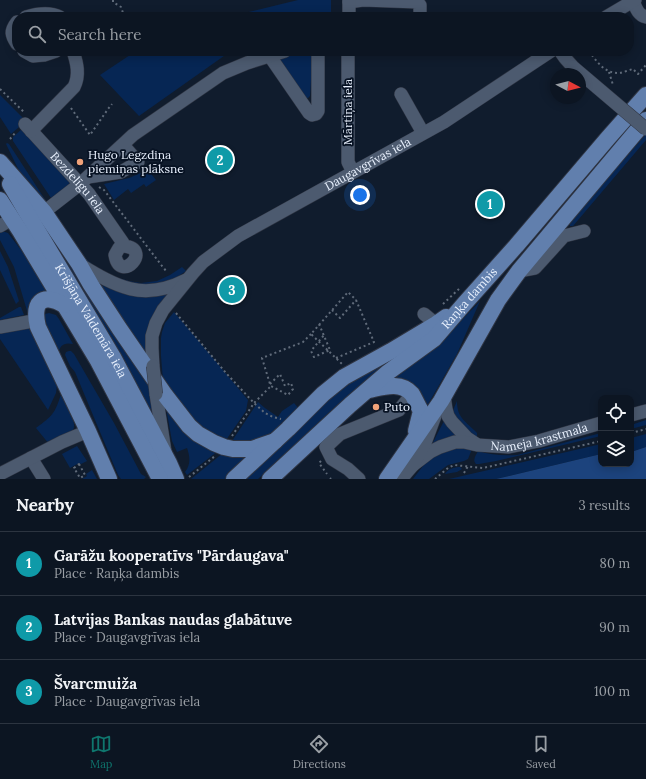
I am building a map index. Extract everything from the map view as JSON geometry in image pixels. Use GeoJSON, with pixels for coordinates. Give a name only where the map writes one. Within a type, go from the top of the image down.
{"type":"FeatureCollection","features":[{"type":"Feature","properties":{"kind":"main road","name":"Raņķa dambis"},"geometry":{"type":"LineString","coordinates":[[270,479],[350,405],[388,373],[434,339],[646,95]]}},
{"type":"Feature","properties":{"kind":"main road","name":"Raņķa dambis"},"geometry":{"type":"LineString","coordinates":[[387,479],[400,462],[442,398],[498,300],[519,271],[646,120]]}},
{"type":"Feature","properties":{"kind":"main road"},"geometry":{"type":"LineString","coordinates":[[0,163],[44,212],[165,395],[189,426],[198,434],[214,443],[233,449],[252,449],[275,441]]}},
{"type":"Feature","properties":{"kind":"main road","name":"Krišjāņa Valdemāra iela"},"geometry":{"type":"LineString","coordinates":[[0,163],[24,208],[113,357],[163,468]]}},
{"type":"Feature","properties":{"kind":"main road","name":"Krišjāņa Valdemāra iela"},"geometry":{"type":"LineString","coordinates":[[0,200],[6,223],[64,305],[163,468],[176,479]]}},
{"type":"Feature","properties":{"kind":"main road"},"geometry":{"type":"LineString","coordinates":[[64,305],[56,301],[45,299],[40,302],[36,310],[38,327],[88,431],[109,479]]}},
{"type":"Feature","properties":{"kind":"main road"},"geometry":{"type":"LineString","coordinates":[[234,479],[323,394],[344,377],[391,351],[430,319],[465,303]]}},
{"type":"Feature","properties":{"kind":"main road"},"geometry":{"type":"LineString","coordinates":[[368,390],[396,386],[406,389],[412,394],[421,412],[412,442]]}},
{"type":"Feature","properties":{"kind":"street"},"geometry":{"type":"LineString","coordinates":[[349,12],[349,1],[363,0],[417,2],[420,5],[420,12]]}},
{"type":"Feature","properties":{"kind":"street"},"geometry":{"type":"LineString","coordinates":[[615,12],[634,1],[638,13],[646,17]]}},
{"type":"Feature","properties":{"kind":"street"},"geometry":{"type":"LineString","coordinates":[[27,123],[74,87],[78,79],[74,56]]}},
{"type":"Feature","properties":{"kind":"street"},"geometry":{"type":"LineString","coordinates":[[44,212],[84,181],[133,135],[222,73],[267,56]]}},
{"type":"Feature","properties":{"kind":"street"},"geometry":{"type":"LineString","coordinates":[[271,56],[309,113],[312,115],[316,114],[318,111],[318,56]]}},
{"type":"Feature","properties":{"kind":"street","name":"Mārtiņa iela"},"geometry":{"type":"LineString","coordinates":[[348,56],[348,162],[353,172]]}},
{"type":"Feature","properties":{"kind":"street","name":"Daugavgrīvas iela"},"geometry":{"type":"LineString","coordinates":[[163,468],[153,366],[152,336],[156,322],[163,310],[203,262],[238,236],[444,122],[543,56]]}},
{"type":"Feature","properties":{"kind":"street"},"geometry":{"type":"LineString","coordinates":[[563,56],[573,67],[646,129]]}},
{"type":"Feature","properties":{"kind":"street"},"geometry":{"type":"LineString","coordinates":[[401,94],[423,133]]}},
{"type":"Feature","properties":{"kind":"street","name":"Bezdelīgu iela"},"geometry":{"type":"LineString","coordinates":[[27,123],[84,181],[89,194],[123,243],[123,246]]}},
{"type":"Feature","properties":{"kind":"street"},"geometry":{"type":"LineString","coordinates":[[84,181],[121,172],[138,162],[123,145]]}},
{"type":"Feature","properties":{"kind":"street"},"geometry":{"type":"LineString","coordinates":[[519,271],[535,268],[564,236],[584,231]]}},
{"type":"Feature","properties":{"kind":"street","name":"Daugavgrīvas iela"},"geometry":{"type":"LineString","coordinates":[[79,264],[118,286],[135,291],[148,292],[163,289],[188,279]]}},
{"type":"Feature","properties":{"kind":"street"},"geometry":{"type":"LineString","coordinates":[[0,327],[33,321],[37,322]]}},
{"type":"Feature","properties":{"kind":"street"},"geometry":{"type":"LineString","coordinates":[[359,479],[348,469],[332,459],[326,447],[340,434],[398,410],[412,394]]}},
{"type":"Feature","properties":{"kind":"street","name":"Nameja krastmala"},"geometry":{"type":"LineString","coordinates":[[442,398],[448,416],[452,422],[467,438],[477,445]]}},
{"type":"Feature","properties":{"kind":"street","name":"Raņķa dambis"},"geometry":{"type":"LineString","coordinates":[[401,479],[413,465],[425,443],[442,398]]}},
{"type":"Feature","properties":{"kind":"street"},"geometry":{"type":"LineString","coordinates":[[634,414],[646,411]]}},
{"type":"Feature","properties":{"kind":"street","name":"Nameja krastmala"},"geometry":{"type":"LineString","coordinates":[[413,465],[430,452],[455,442],[509,447],[598,425]]}},
{"type":"Feature","properties":{"kind":"street"},"geometry":{"type":"LineString","coordinates":[[0,474],[52,447],[88,431]]}},
{"type":"Feature","properties":{"kind":"street"},"geometry":{"type":"LineString","coordinates":[[31,458],[44,479]]}},
{"type":"Feature","properties":{"kind":"path"},"geometry":{"type":"LineString","coordinates":[[113,0],[113,2],[121,7],[123,12]]}},
{"type":"Feature","properties":{"kind":"path"},"geometry":{"type":"LineString","coordinates":[[592,56],[598,64],[610,72],[620,72],[633,69],[638,74],[646,65]]}},
{"type":"Feature","properties":{"kind":"path"},"geometry":{"type":"LineString","coordinates":[[610,72],[613,89]]}},
{"type":"Feature","properties":{"kind":"path"},"geometry":{"type":"LineString","coordinates":[[0,89],[27,123]]}},
{"type":"Feature","properties":{"kind":"path"},"geometry":{"type":"LineString","coordinates":[[71,108],[90,135],[112,104]]}},
{"type":"Feature","properties":{"kind":"path"},"geometry":{"type":"LineString","coordinates":[[430,319],[463,285]]}},
{"type":"Feature","properties":{"kind":"path"},"geometry":{"type":"LineString","coordinates":[[270,384],[280,374],[286,386],[291,383],[293,389],[288,395],[271,386],[270,384],[262,358],[303,342],[348,292],[356,300],[374,342]]}},
{"type":"Feature","properties":{"kind":"path"},"geometry":{"type":"LineString","coordinates":[[332,310],[340,318],[356,300]]}},
{"type":"Feature","properties":{"kind":"path"},"geometry":{"type":"LineString","coordinates":[[173,309],[226,373],[254,403],[273,417],[287,419]]}},
{"type":"Feature","properties":{"kind":"path"},"geometry":{"type":"LineString","coordinates":[[320,324],[330,350],[328,351]]}},
{"type":"Feature","properties":{"kind":"path"},"geometry":{"type":"LineString","coordinates":[[311,334],[342,363]]}},
{"type":"Feature","properties":{"kind":"path"},"geometry":{"type":"LineString","coordinates":[[324,335],[311,351],[314,358],[328,351]]}},
{"type":"Feature","properties":{"kind":"path"},"geometry":{"type":"LineString","coordinates":[[336,358],[378,340]]}},
{"type":"Feature","properties":{"kind":"path"},"geometry":{"type":"LineString","coordinates":[[634,432],[646,429]]}},
{"type":"Feature","properties":{"kind":"path"},"geometry":{"type":"LineString","coordinates":[[435,479],[451,466],[458,465],[483,468],[598,442]]}},
{"type":"Feature","properties":{"kind":"path"},"geometry":{"type":"LineString","coordinates":[[79,464],[85,475],[80,478],[74,468],[79,464]]}},
{"type":"Feature","properties":{"kind":"path"},"geometry":{"type":"LineString","coordinates":[[464,472],[468,466]]}},
{"type":"Feature","properties":{"kind":"path"},"geometry":{"type":"LineString","coordinates":[[322,467],[327,474]]}},
{"type":"Feature","properties":{"kind":"shaded area"},"geometry":{"type":"Polygon","coordinates":[[[298,0],[331,0],[331,12],[249,12],[298,0]]]}},
{"type":"Feature","properties":{"kind":"shaded area"},"geometry":{"type":"Polygon","coordinates":[[[128,56],[224,56],[139,116],[100,75],[128,56]]]}},
{"type":"Feature","properties":{"kind":"shaded area"},"geometry":{"type":"Polygon","coordinates":[[[286,56],[311,56],[310,96],[308,98],[305,98],[278,61],[280,58],[286,56]]]}},
{"type":"Feature","properties":{"kind":"shaded area"},"geometry":{"type":"Polygon","coordinates":[[[0,95],[26,121],[11,134],[0,117],[0,95]]]}},
{"type":"Feature","properties":{"kind":"shaded area"},"geometry":{"type":"Polygon","coordinates":[[[22,129],[70,182],[67,187],[51,198],[13,141],[13,137],[22,129]]]}},
{"type":"Feature","properties":{"kind":"shaded area"},"geometry":{"type":"Polygon","coordinates":[[[646,134],[646,140],[573,226],[570,226],[587,202],[646,134]]]}},
{"type":"Feature","properties":{"kind":"shaded area"},"geometry":{"type":"Polygon","coordinates":[[[7,143],[46,201],[37,199],[23,179],[6,144],[7,143]]]}},
{"type":"Feature","properties":{"kind":"shaded area"},"geometry":{"type":"Polygon","coordinates":[[[148,170],[156,180],[146,187],[144,184],[131,193],[128,189],[114,200],[104,184],[129,178],[148,170]]]}},
{"type":"Feature","properties":{"kind":"shaded area"},"geometry":{"type":"Polygon","coordinates":[[[55,213],[85,258],[98,269],[112,276],[141,283],[157,281],[182,267],[186,271],[171,281],[158,286],[130,284],[87,266],[54,219],[55,213]]]}},
{"type":"Feature","properties":{"kind":"shaded area"},"geometry":{"type":"Polygon","coordinates":[[[2,231],[8,233],[31,263],[53,297],[28,314],[14,267],[0,240],[0,233],[2,231]]]}},
{"type":"Feature","properties":{"kind":"shaded area"},"geometry":{"type":"Polygon","coordinates":[[[51,237],[53,237],[151,385],[154,417],[109,335],[51,237]]]}},
{"type":"Feature","properties":{"kind":"shaded area"},"geometry":{"type":"Polygon","coordinates":[[[0,251],[8,267],[19,301],[16,304],[0,270],[0,251]]]}},
{"type":"Feature","properties":{"kind":"shaded area"},"geometry":{"type":"Polygon","coordinates":[[[99,284],[117,291],[169,292],[147,357],[99,284]]]}},
{"type":"Feature","properties":{"kind":"shaded area"},"geometry":{"type":"Polygon","coordinates":[[[480,301],[457,354],[427,406],[420,392],[394,378],[430,351],[480,301]]]}},
{"type":"Feature","properties":{"kind":"shaded area"},"geometry":{"type":"Polygon","coordinates":[[[21,307],[24,315],[0,320],[0,318],[21,307]]]}},
{"type":"Feature","properties":{"kind":"shaded area"},"geometry":{"type":"Polygon","coordinates":[[[174,312],[248,400],[246,411],[224,443],[199,431],[163,381],[161,338],[165,323],[174,312]]]}},
{"type":"Feature","properties":{"kind":"shaded area"},"geometry":{"type":"Polygon","coordinates":[[[49,313],[56,315],[73,344],[67,343],[63,345],[58,354],[45,328],[43,318],[45,314],[49,313]]]}},
{"type":"Feature","properties":{"kind":"shaded area"},"geometry":{"type":"Polygon","coordinates":[[[29,328],[57,385],[56,393],[48,410],[0,339],[0,333],[29,328]]]}},
{"type":"Feature","properties":{"kind":"shaded area"},"geometry":{"type":"Polygon","coordinates":[[[417,343],[335,407],[258,479],[243,479],[309,414],[343,386],[417,343]]]}},
{"type":"Feature","properties":{"kind":"shaded area"},"geometry":{"type":"Polygon","coordinates":[[[69,351],[74,354],[114,423],[141,474],[146,477],[144,479],[121,479],[118,475],[75,372],[70,366],[65,355],[66,352],[69,351]]]}},
{"type":"Feature","properties":{"kind":"shaded area"},"geometry":{"type":"Polygon","coordinates":[[[61,394],[73,418],[74,428],[68,436],[49,444],[36,428],[52,414],[57,406],[61,394]]]}},
{"type":"Feature","properties":{"kind":"shaded area"},"geometry":{"type":"Polygon","coordinates":[[[457,401],[460,416],[477,433],[477,438],[464,430],[453,411],[457,401]]]}},
{"type":"Feature","properties":{"kind":"shaded area"},"geometry":{"type":"Polygon","coordinates":[[[258,402],[278,417],[282,411],[294,403],[300,410],[276,432],[259,441],[230,444],[258,402]]]}},
{"type":"Feature","properties":{"kind":"shaded area"},"geometry":{"type":"Polygon","coordinates":[[[166,408],[218,451],[187,475],[185,472],[188,466],[189,454],[187,448],[177,452],[172,441],[166,408]]]}},
{"type":"Feature","properties":{"kind":"shaded area"},"geometry":{"type":"Polygon","coordinates":[[[646,420],[646,425],[634,428],[634,424],[646,420]]]}},
{"type":"Feature","properties":{"kind":"shaded area"},"geometry":{"type":"Polygon","coordinates":[[[444,421],[458,437],[432,444],[444,421]]]}},
{"type":"Feature","properties":{"kind":"shaded area"},"geometry":{"type":"Polygon","coordinates":[[[598,434],[598,437],[496,461],[476,464],[474,461],[478,451],[497,455],[517,455],[598,434]]]}},
{"type":"Feature","properties":{"kind":"shaded area"},"geometry":{"type":"Polygon","coordinates":[[[646,434],[646,447],[634,451],[634,437],[646,434]]]}},
{"type":"Feature","properties":{"kind":"shaded area"},"geometry":{"type":"Polygon","coordinates":[[[598,445],[598,455],[496,479],[449,479],[598,445]]]}},
{"type":"Feature","properties":{"kind":"shaded area"},"geometry":{"type":"Polygon","coordinates":[[[77,446],[87,461],[70,468],[62,454],[77,446]]]}},
{"type":"Feature","properties":{"kind":"shaded area"},"geometry":{"type":"Polygon","coordinates":[[[460,447],[472,449],[468,459],[448,465],[429,479],[413,479],[426,462],[437,453],[460,447]]]}},
{"type":"Feature","properties":{"kind":"shaded area"},"geometry":{"type":"Polygon","coordinates":[[[646,447],[646,479],[496,479],[598,455],[598,467],[634,467],[634,451],[646,447]]]}},
{"type":"Feature","properties":{"kind":"shaded area"},"geometry":{"type":"Polygon","coordinates":[[[254,451],[228,479],[191,479],[223,453],[254,451]]]}},
{"type":"Feature","properties":{"kind":"shaded area"},"geometry":{"type":"Polygon","coordinates":[[[460,467],[462,469],[457,472],[445,474],[451,469],[460,467]]]}},
{"type":"Feature","properties":{"kind":"shaded area"},"geometry":{"type":"Polygon","coordinates":[[[92,470],[97,479],[82,479],[87,476],[86,474],[92,470]]]}},
{"type":"Feature","properties":{"kind":"place","name":"Latvijas Bankas naudas glabātuve"},"geometry":{"type":"Point","coordinates":[220,160]}},
{"type":"Feature","properties":{"kind":"place","name":"Hugo Legzdiņa piemiņas plāksne"},"geometry":{"type":"Point","coordinates":[80,162]}},
{"type":"Feature","properties":{"kind":"place","name":"Garāžu kooperatīvs \"Pārdaugava\""},"geometry":{"type":"Point","coordinates":[490,204]}},
{"type":"Feature","properties":{"kind":"place","name":"Švarcmuiža"},"geometry":{"type":"Point","coordinates":[232,290]}},
{"type":"Feature","properties":{"kind":"place","name":"Puto"},"geometry":{"type":"Point","coordinates":[376,407]}}]}
